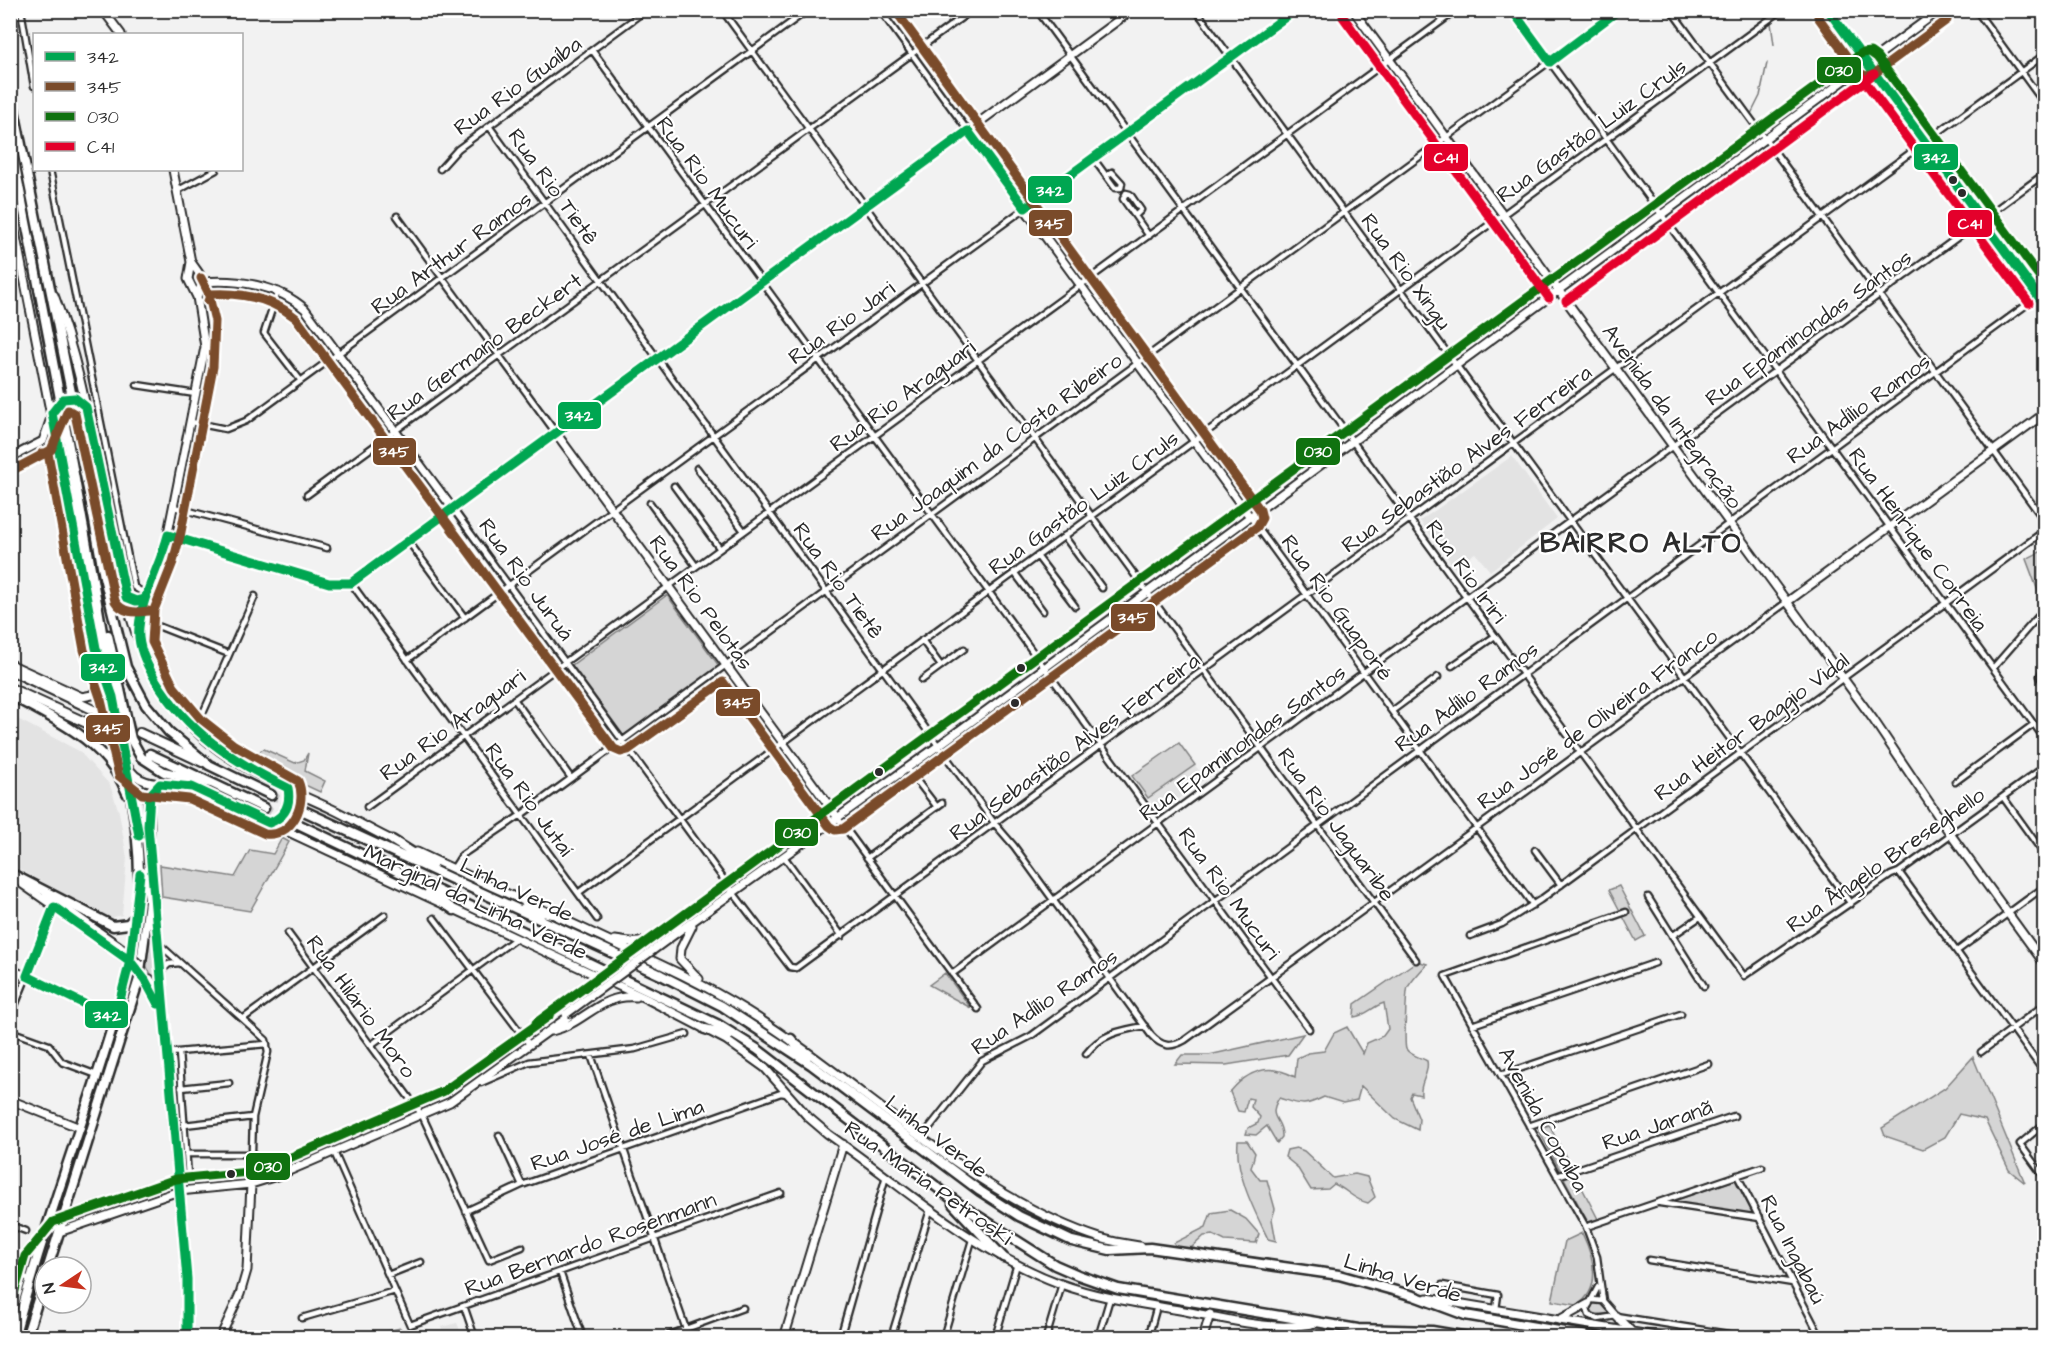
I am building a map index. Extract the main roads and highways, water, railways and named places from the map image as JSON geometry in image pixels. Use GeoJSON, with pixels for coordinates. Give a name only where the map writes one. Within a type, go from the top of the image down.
{"type":"FeatureCollection","features":[{"type":"Feature","properties":{"kind":"highway"},"geometry":{"type":"LineString","coordinates":[[10,90],[72,397],[113,619],[134,685],[159,722],[209,765],[271,795]]}},
{"type":"Feature","properties":{"kind":"highway"},"geometry":{"type":"LineString","coordinates":[[10,140],[61,400],[97,597],[112,697],[140,842],[138,915],[129,969],[115,1019],[38,1255]]}},
{"type":"Feature","properties":{"kind":"highway"},"geometry":{"type":"LineString","coordinates":[[52,413],[61,400],[72,397]]}},
{"type":"Feature","properties":{"kind":"highway"},"geometry":{"type":"LineString","coordinates":[[72,397],[86,408]]}},
{"type":"Feature","properties":{"kind":"highway"},"geometry":{"type":"LineString","coordinates":[[97,597],[134,748],[145,762],[158,770],[197,782],[211,783]]}},
{"type":"Feature","properties":{"kind":"highway"},"geometry":{"type":"LineString","coordinates":[[96,648],[112,697]]}},
{"type":"Feature","properties":{"kind":"highway"},"geometry":{"type":"LineString","coordinates":[[10,695],[68,726],[98,747],[119,776],[133,808]]}},
{"type":"Feature","properties":{"kind":"highway"},"geometry":{"type":"LineString","coordinates":[[150,754],[264,808]]}},
{"type":"Feature","properties":{"kind":"highway"},"geometry":{"type":"LineString","coordinates":[[52,1255],[139,979],[149,912],[149,798],[160,784]]}},
{"type":"Feature","properties":{"kind":"highway"},"geometry":{"type":"LineString","coordinates":[[132,798],[141,790],[149,798]]}},
{"type":"Feature","properties":{"kind":"highway","name":"Linha Verde"},"geometry":{"type":"LineString","coordinates":[[304,811],[705,996],[745,1019],[812,1065],[980,1191],[1020,1216],[1072,1241],[1110,1250],[1150,1248],[1339,1275],[1414,1296],[1465,1315],[1600,1338]]}},
{"type":"Feature","properties":{"kind":"highway","name":"Linha Verde"},"geometry":{"type":"LineString","coordinates":[[298,825],[699,1014],[740,1038],[939,1189],[1055,1265],[1118,1289],[1318,1323],[1358,1333],[1432,1331],[1474,1338]]}},
{"type":"Feature","properties":{"kind":"highway"},"geometry":{"type":"LineString","coordinates":[[392,840],[460,882]]}},
{"type":"Feature","properties":{"kind":"highway"},"geometry":{"type":"LineString","coordinates":[[10,874],[113,926],[128,924],[138,915]]}},
{"type":"Feature","properties":{"kind":"highway"},"geometry":{"type":"LineString","coordinates":[[416,882],[454,910]]}},
{"type":"Feature","properties":{"kind":"highway"},"geometry":{"type":"LineString","coordinates":[[505,904],[552,914]]}},
{"type":"Feature","properties":{"kind":"highway"},"geometry":{"type":"LineString","coordinates":[[705,1029],[740,1038]]}},
{"type":"Feature","properties":{"kind":"highway"},"geometry":{"type":"LineString","coordinates":[[791,1039],[812,1065]]}},
{"type":"Feature","properties":{"kind":"highway"},"geometry":{"type":"LineString","coordinates":[[939,1189],[1003,1257]]}},
{"type":"Feature","properties":{"kind":"highway"},"geometry":{"type":"LineString","coordinates":[[41,1255],[60,1232]]}},
{"type":"Feature","properties":{"kind":"highway"},"geometry":{"type":"LineString","coordinates":[[12,1337],[33,1270]]}},
{"type":"Feature","properties":{"kind":"highway"},"geometry":{"type":"LineString","coordinates":[[26,1338],[33,1315]]}},
{"type":"Feature","properties":{"kind":"main road"},"geometry":{"type":"LineString","coordinates":[[103,10],[120,33]]}},
{"type":"Feature","properties":{"kind":"main road"},"geometry":{"type":"LineString","coordinates":[[556,433],[1132,10]]}},
{"type":"Feature","properties":{"kind":"main road","name":"Avenida da Integração"},"geometry":{"type":"LineString","coordinates":[[1353,10],[1844,679],[1951,835],[2044,963]]}},
{"type":"Feature","properties":{"kind":"main road"},"geometry":{"type":"LineString","coordinates":[[1828,10],[1982,220],[2042,294],[2044,304]]}},
{"type":"Feature","properties":{"kind":"main road"},"geometry":{"type":"LineString","coordinates":[[676,935],[692,926],[798,846],[938,746],[1940,10]]}},
{"type":"Feature","properties":{"kind":"main road","name":"Rua Rio Guaporé"},"geometry":{"type":"LineString","coordinates":[[968,131],[1250,517]]}},
{"type":"Feature","properties":{"kind":"main road"},"geometry":{"type":"LineString","coordinates":[[138,639],[146,597],[160,566],[168,536],[205,339],[197,297],[189,276],[191,262],[173,171]]}},
{"type":"Feature","properties":{"kind":"main road"},"geometry":{"type":"LineString","coordinates":[[10,206],[58,442],[100,681],[96,691],[82,697],[10,664]]}},
{"type":"Feature","properties":{"kind":"main road"},"geometry":{"type":"LineString","coordinates":[[191,262],[201,279],[197,297]]}},
{"type":"Feature","properties":{"kind":"main road"},"geometry":{"type":"LineString","coordinates":[[189,276],[194,272],[201,279]]}},
{"type":"Feature","properties":{"kind":"main road","name":"Marginal da Linha Verde"},"geometry":{"type":"LineString","coordinates":[[47,276],[71,346],[126,597],[138,639],[164,695],[195,730],[233,760],[288,788],[392,840],[710,989],[791,1039],[922,1137],[1008,1195],[1101,1239],[1150,1248]]}},
{"type":"Feature","properties":{"kind":"main road"},"geometry":{"type":"LineString","coordinates":[[191,285],[201,279]]}},
{"type":"Feature","properties":{"kind":"main road","name":"Rua Rio Juruá"},"geometry":{"type":"LineString","coordinates":[[201,279],[278,291],[305,309],[453,509],[556,433]]}},
{"type":"Feature","properties":{"kind":"main road"},"geometry":{"type":"LineString","coordinates":[[43,441],[52,413]]}},
{"type":"Feature","properties":{"kind":"main road","name":"Rua José de Oliveira Franco"},"geometry":{"type":"LineString","coordinates":[[1787,602],[2044,414]]}},
{"type":"Feature","properties":{"kind":"main road","name":"Rua Rio Pelotas"},"geometry":{"type":"LineString","coordinates":[[556,433],[838,818]]}},
{"type":"Feature","properties":{"kind":"main road"},"geometry":{"type":"LineString","coordinates":[[10,458],[43,441],[58,442]]}},
{"type":"Feature","properties":{"kind":"main road"},"geometry":{"type":"LineString","coordinates":[[126,597],[136,601],[146,597]]}},
{"type":"Feature","properties":{"kind":"main road"},"geometry":{"type":"LineString","coordinates":[[10,670],[100,713]]}},
{"type":"Feature","properties":{"kind":"main road"},"geometry":{"type":"LineString","coordinates":[[10,688],[102,730]]}},
{"type":"Feature","properties":{"kind":"main road"},"geometry":{"type":"LineString","coordinates":[[140,733],[209,765]]}},
{"type":"Feature","properties":{"kind":"main road","name":"Marginal da Linha Verde"},"geometry":{"type":"LineString","coordinates":[[126,764],[140,780],[192,787],[649,1000],[745,1052],[781,1084]]}},
{"type":"Feature","properties":{"kind":"main road"},"geometry":{"type":"LineString","coordinates":[[269,824],[279,819],[286,810],[289,799],[288,788]]}},
{"type":"Feature","properties":{"kind":"main road"},"geometry":{"type":"LineString","coordinates":[[604,938],[637,943],[652,941],[734,893],[785,858],[798,846]]}},
{"type":"Feature","properties":{"kind":"main road"},"geometry":{"type":"LineString","coordinates":[[150,847],[187,1279],[187,1338]]}},
{"type":"Feature","properties":{"kind":"main road"},"geometry":{"type":"LineString","coordinates":[[10,874],[45,894],[118,948],[149,981],[164,1019]]}},
{"type":"Feature","properties":{"kind":"main road"},"geometry":{"type":"LineString","coordinates":[[10,874],[54,907],[118,948]]}},
{"type":"Feature","properties":{"kind":"main road"},"geometry":{"type":"LineString","coordinates":[[60,1232],[179,1191],[269,1180],[422,1115],[470,1089],[718,903]]}},
{"type":"Feature","properties":{"kind":"main road"},"geometry":{"type":"LineString","coordinates":[[27,976],[54,907]]}},
{"type":"Feature","properties":{"kind":"main road"},"geometry":{"type":"LineString","coordinates":[[692,926],[681,948],[680,959],[686,969],[710,989]]}},
{"type":"Feature","properties":{"kind":"main road"},"geometry":{"type":"LineString","coordinates":[[10,969],[115,1019]]}},
{"type":"Feature","properties":{"kind":"main road"},"geometry":{"type":"LineString","coordinates":[[543,1033],[566,1027],[609,999],[628,996],[649,1000]]}},
{"type":"Feature","properties":{"kind":"main road","name":"Rua Maria Petroski"},"geometry":{"type":"LineString","coordinates":[[781,1084],[785,1094],[808,1117],[843,1144],[972,1240],[1017,1264],[1062,1284],[1110,1298],[1262,1326],[1295,1328],[1318,1323]]}},
{"type":"Feature","properties":{"kind":"main road"},"geometry":{"type":"LineString","coordinates":[[10,1100],[80,1128]]}},
{"type":"Feature","properties":{"kind":"main road"},"geometry":{"type":"LineString","coordinates":[[784,1338],[843,1144]]}},
{"type":"Feature","properties":{"kind":"main road"},"geometry":{"type":"LineString","coordinates":[[220,1338],[240,1294],[247,1270],[251,1184]]}},
{"type":"Feature","properties":{"kind":"main road"},"geometry":{"type":"LineString","coordinates":[[1414,1296],[1668,1338]]}},
{"type":"Feature","properties":{"kind":"main road"},"geometry":{"type":"LineString","coordinates":[[1559,1320],[1590,1302]]}},
{"type":"Feature","properties":{"kind":"main road"},"geometry":{"type":"LineString","coordinates":[[1203,1338],[1213,1305]]}},
{"type":"Feature","properties":{"kind":"main road"},"geometry":{"type":"LineString","coordinates":[[1616,1316],[1633,1332]]}},
{"type":"Feature","properties":{"kind":"main road"},"geometry":{"type":"LineString","coordinates":[[1358,1333],[1416,1338]]}},
{"type":"Feature","properties":{"kind":"waterway"},"geometry":{"type":"LineString","coordinates":[[1771,23],[1774,45]]}},
{"type":"Feature","properties":{"kind":"waterway"},"geometry":{"type":"LineString","coordinates":[[1751,114],[1760,96],[1767,63]]}},
{"type":"Feature","properties":{"kind":"tunnel"},"geometry":{"type":"LineString","coordinates":[[100,713],[140,733]]}},
{"type":"Feature","properties":{"kind":"tunnel"},"geometry":{"type":"LineString","coordinates":[[102,730],[150,754]]}},
{"type":"Feature","properties":{"kind":"tunnel"},"geometry":{"type":"LineString","coordinates":[[271,795],[304,811]]}},
{"type":"Feature","properties":{"kind":"tunnel"},"geometry":{"type":"LineString","coordinates":[[264,808],[298,824]]}},
{"type":"Feature","properties":{"kind":"district","name":"BAIRRO ALTO"},"geometry":{"type":"Point","coordinates":[1641,542]}}]}
